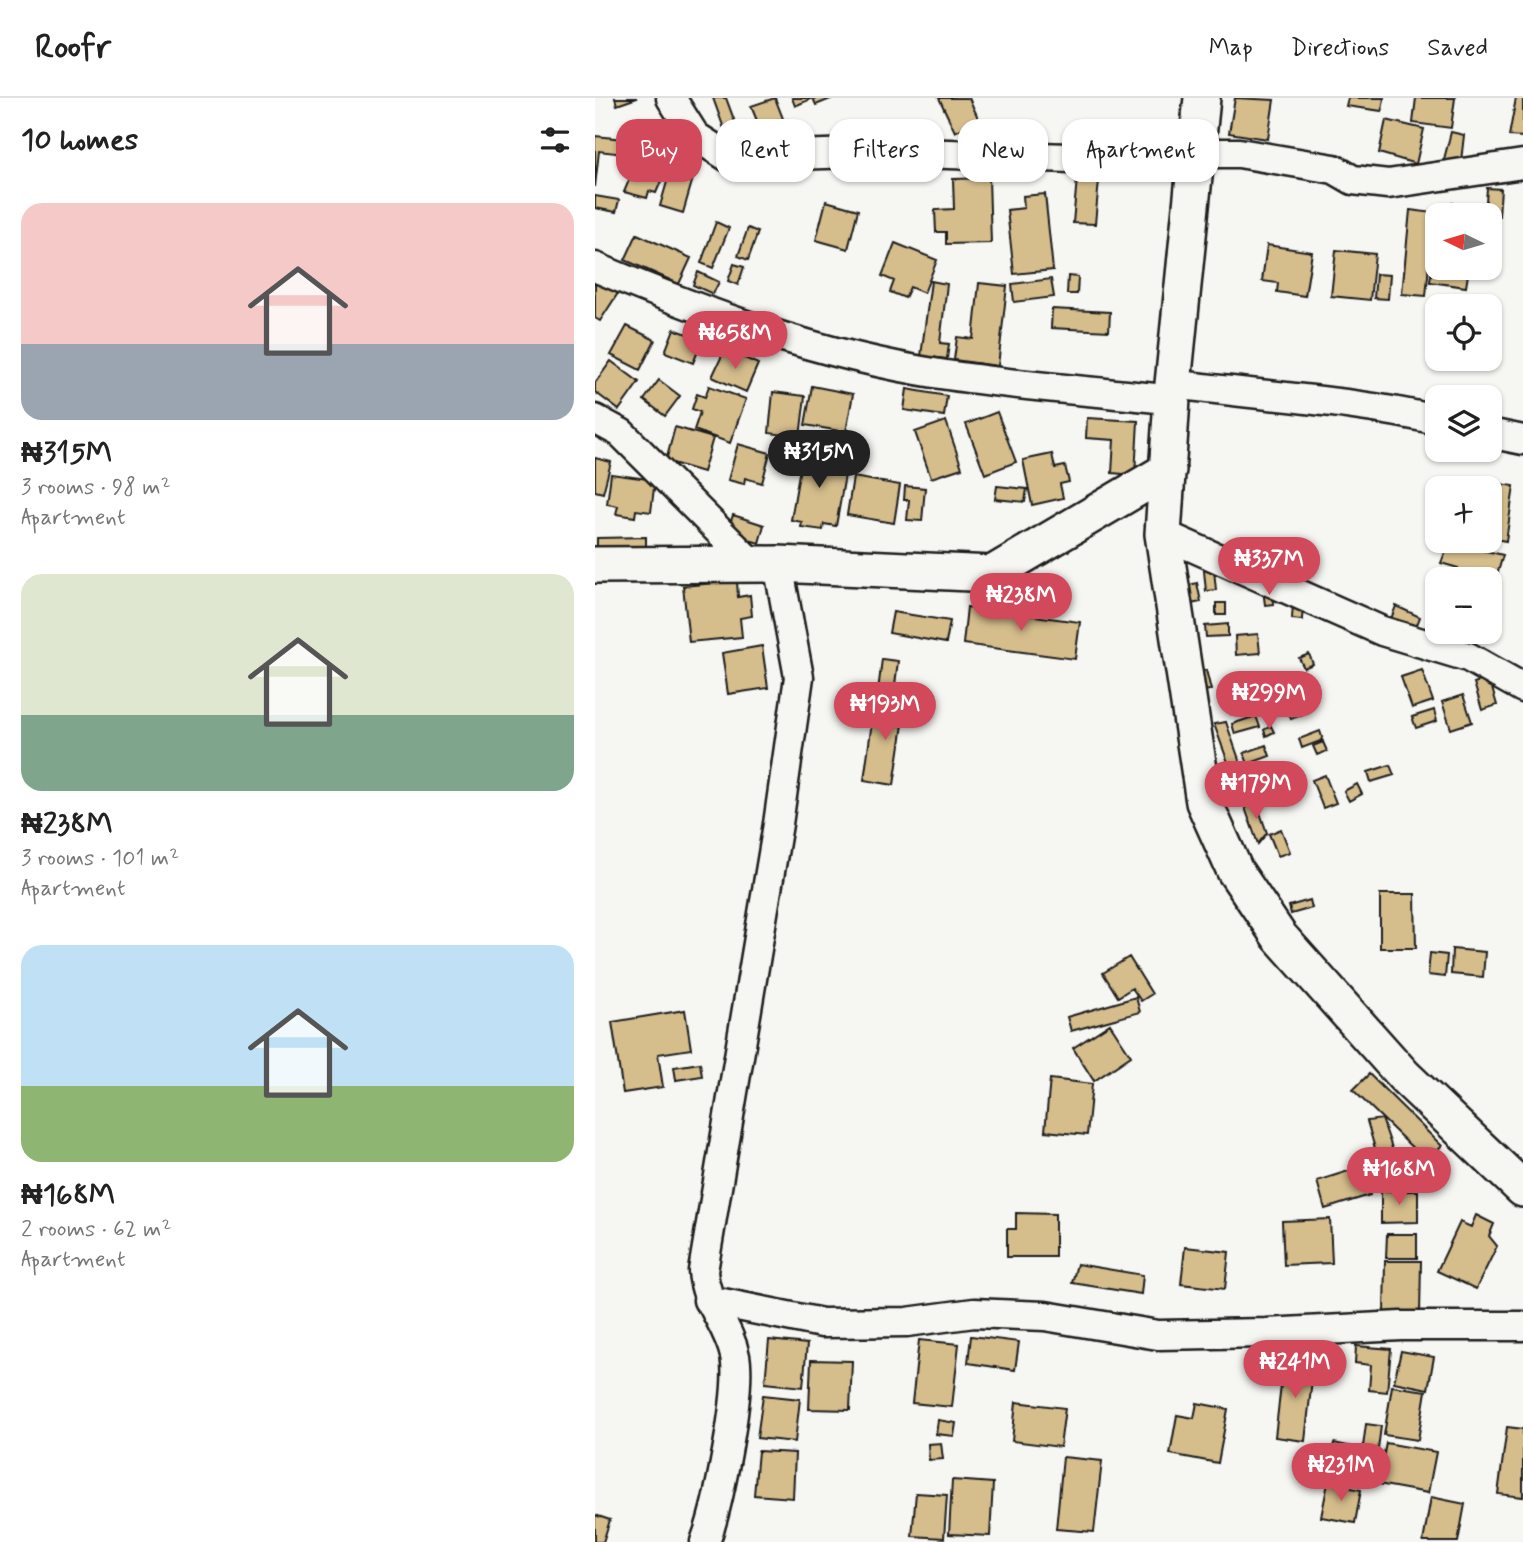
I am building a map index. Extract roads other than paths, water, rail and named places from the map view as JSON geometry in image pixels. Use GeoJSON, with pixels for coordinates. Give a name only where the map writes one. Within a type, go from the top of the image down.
{"type":"FeatureCollection","features":[{"type":"Feature","properties":{"kind":"street"},"geometry":{"type":"LineString","coordinates":[[671,98],[695,136],[728,156],[887,152],[1062,158]]}},
{"type":"Feature","properties":{"kind":"street"},"geometry":{"type":"LineString","coordinates":[[1200,119],[1202,98]]}},
{"type":"Feature","properties":{"kind":"street"},"geometry":{"type":"LineString","coordinates":[[1219,153],[1238,153],[1334,169],[1353,180],[1388,184],[1523,163]]}},
{"type":"Feature","properties":{"kind":"street"},"geometry":{"type":"LineString","coordinates":[[1193,182],[1173,392],[1163,534],[1204,802],[1235,871],[1279,936],[1404,1076],[1523,1189]]}},
{"type":"Feature","properties":{"kind":"street"},"geometry":{"type":"LineString","coordinates":[[595,267],[695,310],[800,343],[939,374],[1334,401],[1425,419]]}},
{"type":"Feature","properties":{"kind":"street"},"geometry":{"type":"LineString","coordinates":[[595,419],[621,433],[765,564],[799,677],[778,824],[703,1272],[708,1300],[731,1342],[737,1371],[716,1513],[705,1542]]}},
{"type":"Feature","properties":{"kind":"street"},"geometry":{"type":"LineString","coordinates":[[1502,436],[1523,440]]}},
{"type":"Feature","properties":{"kind":"street"},"geometry":{"type":"LineString","coordinates":[[595,565],[765,564],[992,574],[1168,470]]}},
{"type":"Feature","properties":{"kind":"street"},"geometry":{"type":"LineString","coordinates":[[1163,534],[1382,631],[1468,657],[1523,688]]}},
{"type":"Feature","properties":{"kind":"street"},"geometry":{"type":"LineString","coordinates":[[708,1300],[822,1323],[907,1322],[974,1313],[1045,1317],[1158,1335],[1266,1334],[1401,1326],[1523,1326]]}},
{"type":"Feature","properties":{"kind":"street"},"geometry":{"type":"LineString","coordinates":[[731,1342],[757,1310]]}}]}
